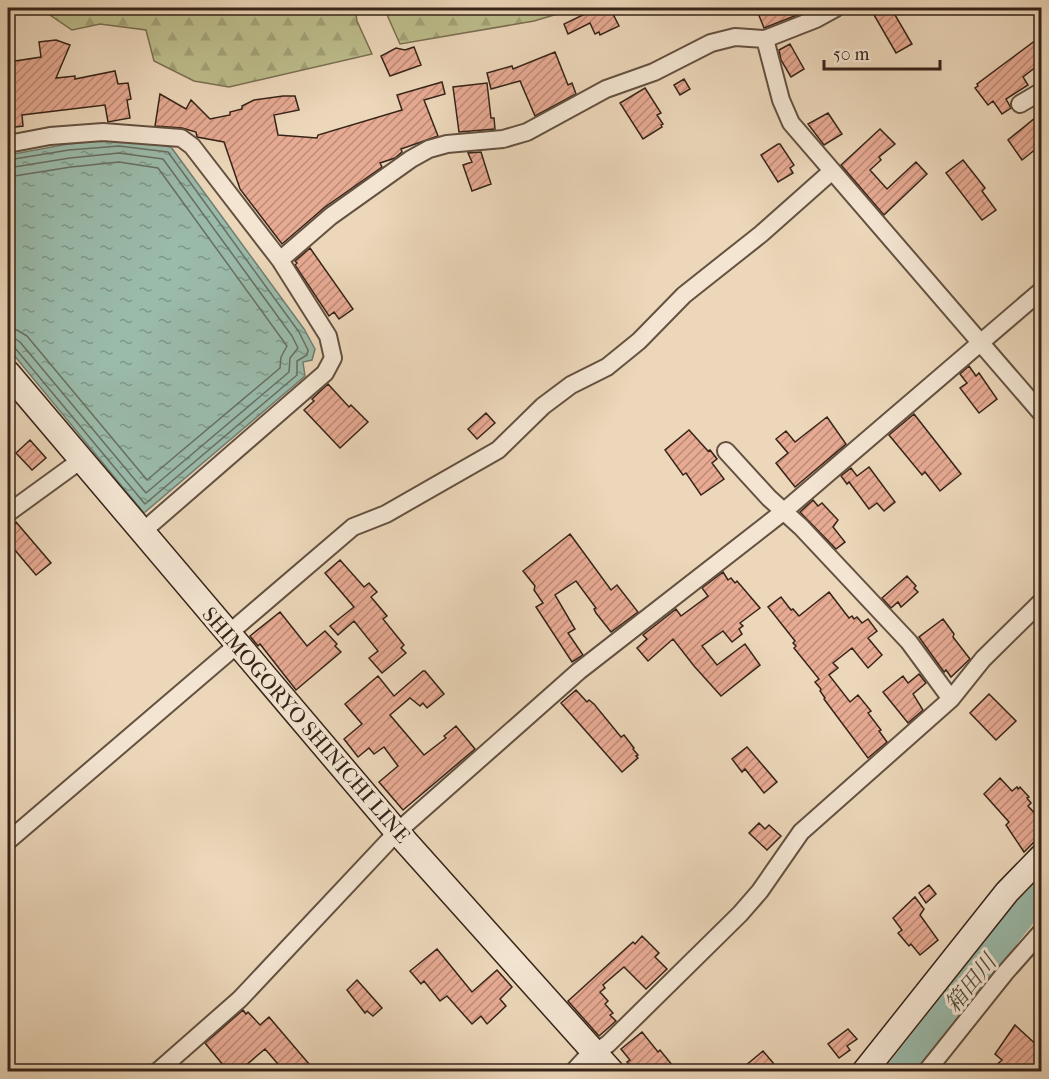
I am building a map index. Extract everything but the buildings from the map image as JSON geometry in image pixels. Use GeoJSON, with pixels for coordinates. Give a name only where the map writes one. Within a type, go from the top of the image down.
{"type":"FeatureCollection","features":[{"type":"Feature","properties":{"kind":"main road","name":"SHIMOGORYO SHINICHI LINE"},"geometry":{"type":"LineString","coordinates":[[8,373],[398,832],[612,1071]]}},
{"type":"Feature","properties":{"kind":"main road"},"geometry":{"type":"LineString","coordinates":[[864,1071],[1007,892],[1041,856]]}},
{"type":"Feature","properties":{"kind":"street"},"geometry":{"type":"LineString","coordinates":[[280,261],[330,216],[411,159],[429,149],[447,144],[503,139],[527,132],[606,89],[654,72],[711,43],[735,37],[765,39],[816,19],[836,8]]}},
{"type":"Feature","properties":{"kind":"street"},"geometry":{"type":"LineString","coordinates":[[765,39],[781,100],[791,123],[1041,414]]}},
{"type":"Feature","properties":{"kind":"street"},"geometry":{"type":"LineString","coordinates":[[1020,104],[1041,91]]}},
{"type":"Feature","properties":{"kind":"street"},"geometry":{"type":"LineString","coordinates":[[8,144],[50,136],[103,132],[181,138],[192,146],[280,261],[328,336],[333,358],[325,373],[142,532]]}},
{"type":"Feature","properties":{"kind":"street"},"geometry":{"type":"LineString","coordinates":[[8,840],[233,640],[353,527],[386,514],[498,450],[543,406],[571,385],[607,367],[639,342],[684,295],[760,234],[832,171]]}},
{"type":"Feature","properties":{"kind":"street"},"geometry":{"type":"LineString","coordinates":[[157,1071],[240,999],[398,832],[579,671],[783,512],[1041,290]]}},
{"type":"Feature","properties":{"kind":"street"},"geometry":{"type":"LineString","coordinates":[[726,451],[909,642],[951,699]]}},
{"type":"Feature","properties":{"kind":"street"},"geometry":{"type":"LineString","coordinates":[[8,513],[81,459]]}},
{"type":"Feature","properties":{"kind":"street"},"geometry":{"type":"LineString","coordinates":[[573,1071],[585,1059],[608,1044],[740,915],[760,891],[801,832],[951,699],[983,658],[1041,601]]}},
{"type":"Feature","properties":{"kind":"street"},"geometry":{"type":"LineString","coordinates":[[926,1071],[1041,931]]}},
{"type":"Feature","properties":{"kind":"green space"},"geometry":{"type":"Polygon","coordinates":[[[49,8],[355,8],[357,21],[372,54],[229,87],[194,81],[154,61],[146,30],[100,24],[72,30],[50,15],[49,8]]]}},
{"type":"Feature","properties":{"kind":"green space"},"geometry":{"type":"Polygon","coordinates":[[[384,8],[560,8],[561,13],[534,21],[400,44],[384,8]]]}},
{"type":"Feature","properties":{"kind":"water"},"geometry":{"type":"Polygon","coordinates":[[[120,139],[171,147],[304,329],[315,349],[312,360],[303,362],[305,376],[144,513],[8,348],[8,155],[68,144],[120,139]]]}},
{"type":"Feature","properties":{"kind":"waterway","name":"箱田川"},"geometry":{"type":"LineString","coordinates":[[899,1072],[1024,913],[1042,895]]}}]}
